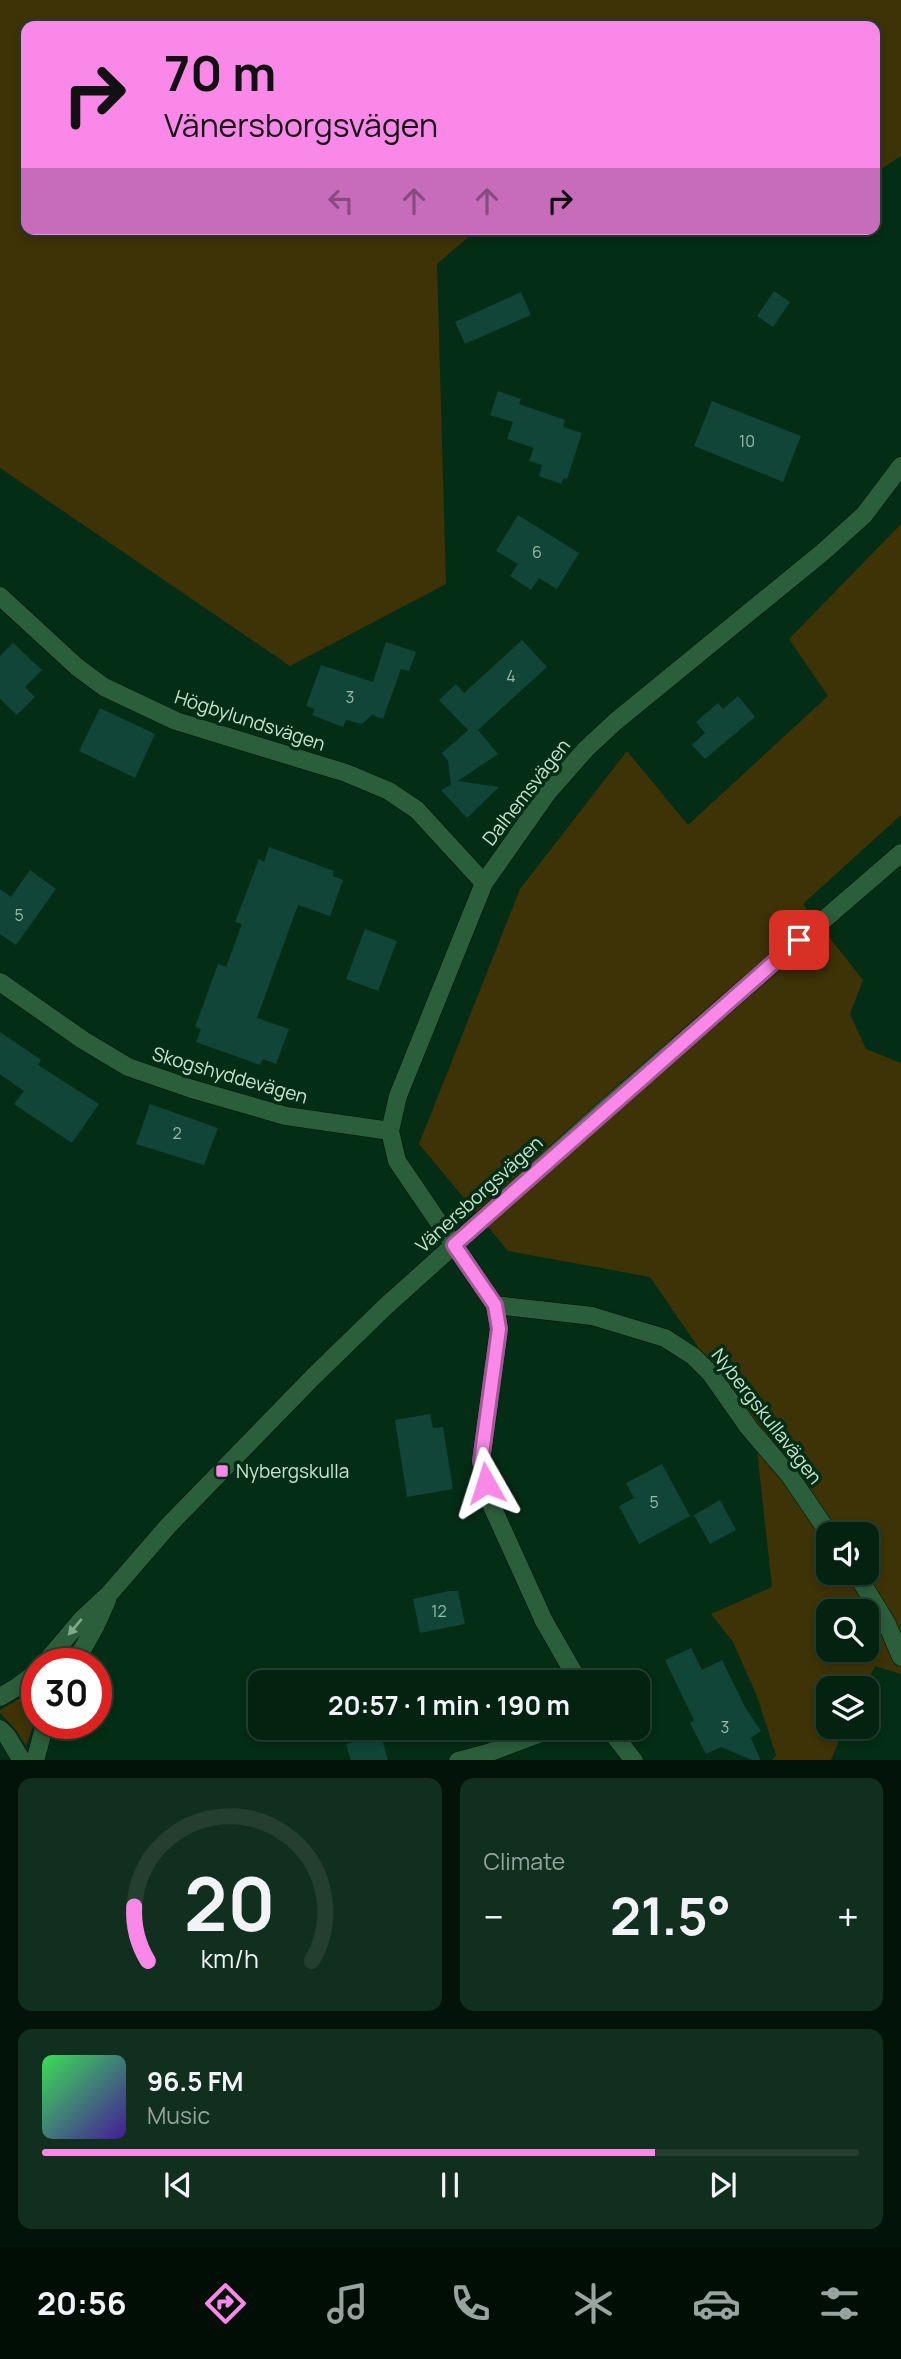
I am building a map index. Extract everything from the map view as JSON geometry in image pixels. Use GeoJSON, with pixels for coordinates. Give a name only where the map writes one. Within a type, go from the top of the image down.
{"type":"FeatureCollection","features":[{"type":"Feature","properties":{"kind":"street","name":"Dalhemsvägen"},"geometry":{"type":"LineString","coordinates":[[454,1245],[397,1161],[390,1131],[398,1096],[484,883],[548,792],[586,749],[823,552],[864,514],[901,466]]}},
{"type":"Feature","properties":{"kind":"street","name":"Högbylundsvägen"},"geometry":{"type":"LineString","coordinates":[[0,596],[77,667],[104,687],[176,721],[346,773],[388,791],[417,810],[484,883]]}},
{"type":"Feature","properties":{"kind":"street","name":"Vänersborgsvägen"},"geometry":{"type":"LineString","coordinates":[[58,1648],[168,1526],[313,1377],[454,1245],[758,975],[901,853]]}},
{"type":"Feature","properties":{"kind":"street","name":"Skogshyddevägen"},"geometry":{"type":"LineString","coordinates":[[0,982],[83,1040],[128,1067],[286,1116],[390,1131]]}},
{"type":"Feature","properties":{"kind":"street"},"geometry":{"type":"LineString","coordinates":[[454,1245],[495,1305],[499,1329],[481,1461],[491,1504],[544,1621],[572,1670]]}},
{"type":"Feature","properties":{"kind":"street","name":"Nybergskullavägen"},"geometry":{"type":"LineString","coordinates":[[495,1305],[592,1316],[665,1338],[693,1356],[711,1374],[749,1428],[790,1476],[821,1522]]}},
{"type":"Feature","properties":{"kind":"street"},"geometry":{"type":"LineString","coordinates":[[863,1585],[887,1624],[901,1657]]}},
{"type":"Feature","properties":{"kind":"street","name":"Vänersborgsvägen"},"geometry":{"type":"LineString","coordinates":[[83,1648],[110,1593]]}},
{"type":"Feature","properties":{"kind":"street"},"geometry":{"type":"LineString","coordinates":[[0,1696],[21,1684]]}},
{"type":"Feature","properties":{"kind":"street"},"geometry":{"type":"LineString","coordinates":[[0,1729],[22,1760]]}},
{"type":"Feature","properties":{"kind":"street"},"geometry":{"type":"LineString","coordinates":[[36,1760],[41,1739]]}},
{"type":"Feature","properties":{"kind":"street"},"geometry":{"type":"LineString","coordinates":[[458,1760],[488,1753],[522,1740]]}},
{"type":"Feature","properties":{"kind":"street"},"geometry":{"type":"LineString","coordinates":[[618,1740],[634,1760]]}},
{"type":"Feature","properties":{"kind":"shaded area"},"geometry":{"type":"Polygon","coordinates":[[[0,0],[901,0],[901,156],[880,170],[880,21],[21,21],[21,235],[471,235],[437,264],[446,584],[290,666],[0,468],[0,0]]]}},
{"type":"Feature","properties":{"kind":"shaded area"},"geometry":{"type":"Polygon","coordinates":[[[901,524],[901,815],[803,904],[863,980],[850,1014],[866,1049],[901,1063],[901,1674],[875,1666],[870,1676],[816,1676],[816,1739],[840,1739],[831,1760],[772,1760],[776,1755],[756,1694],[733,1642],[711,1614],[772,1587],[757,1451],[696,1344],[650,1277],[508,1251],[419,1144],[520,889],[627,751],[688,825],[828,696],[789,639],[901,524]]]}},
{"type":"Feature","properties":{"kind":"shaded area"},"geometry":{"type":"Polygon","coordinates":[[[21,1698],[21,1738],[0,1713],[0,1710],[21,1698]]]}},
{"type":"Feature","properties":{"kind":"building"},"geometry":{"type":"Polygon","coordinates":[[[774,291],[790,302],[773,327],[757,316],[774,291]]]}},
{"type":"Feature","properties":{"kind":"building"},"geometry":{"type":"Polygon","coordinates":[[[521,292],[531,315],[465,344],[455,322],[521,292]]]}},
{"type":"Feature","properties":{"kind":"building"},"geometry":{"type":"Polygon","coordinates":[[[498,391],[521,399],[519,404],[565,420],[563,427],[582,433],[567,479],[564,478],[561,484],[539,476],[542,465],[529,461],[534,448],[507,439],[513,422],[490,415],[498,391]]]}},
{"type":"Feature","properties":{"kind":"building"},"geometry":{"type":"Polygon","coordinates":[[[712,401],[801,436],[783,482],[694,446],[712,401]]]}},
{"type":"Feature","properties":{"kind":"building"},"geometry":{"type":"Polygon","coordinates":[[[518,515],[579,553],[557,589],[539,578],[531,590],[510,576],[518,564],[496,551],[518,515]]]}},
{"type":"Feature","properties":{"kind":"building"},"geometry":{"type":"Polygon","coordinates":[[[522,640],[547,667],[478,730],[498,754],[458,781],[499,787],[467,818],[441,790],[451,785],[448,761],[442,753],[468,730],[439,700],[456,684],[464,693],[522,640]]]}},
{"type":"Feature","properties":{"kind":"building"},"geometry":{"type":"Polygon","coordinates":[[[386,642],[416,652],[409,671],[401,669],[383,719],[372,715],[362,724],[346,720],[343,727],[312,715],[315,709],[306,706],[321,665],[373,682],[386,642]]]}},
{"type":"Feature","properties":{"kind":"building"},"geometry":{"type":"Polygon","coordinates":[[[13,643],[42,670],[25,687],[35,697],[17,715],[0,699],[0,656],[13,643]]]}},
{"type":"Feature","properties":{"kind":"building"},"geometry":{"type":"Polygon","coordinates":[[[738,696],[755,717],[705,759],[692,745],[705,733],[696,722],[718,703],[723,709],[738,696]]]}},
{"type":"Feature","properties":{"kind":"building"},"geometry":{"type":"Polygon","coordinates":[[[100,708],[155,734],[135,778],[79,751],[100,708]]]}},
{"type":"Feature","properties":{"kind":"building"},"geometry":{"type":"Polygon","coordinates":[[[269,847],[334,871],[333,876],[343,880],[330,916],[298,905],[257,1018],[289,1029],[276,1064],[263,1059],[260,1065],[196,1042],[201,1029],[195,1027],[218,964],[226,967],[242,924],[235,922],[259,859],[264,862],[269,847]]]}},
{"type":"Feature","properties":{"kind":"building"},"geometry":{"type":"Polygon","coordinates":[[[30,870],[56,889],[16,945],[0,934],[0,889],[11,897],[30,870]]]}},
{"type":"Feature","properties":{"kind":"building"},"geometry":{"type":"Polygon","coordinates":[[[365,929],[397,941],[378,991],[346,979],[365,929]]]}},
{"type":"Feature","properties":{"kind":"building"},"geometry":{"type":"Polygon","coordinates":[[[0,1032],[41,1060],[38,1065],[99,1104],[72,1143],[14,1104],[24,1091],[0,1074],[0,1032]]]}},
{"type":"Feature","properties":{"kind":"building"},"geometry":{"type":"Polygon","coordinates":[[[150,1104],[218,1128],[204,1165],[136,1144],[150,1104]]]}},
{"type":"Feature","properties":{"kind":"building"},"geometry":{"type":"Polygon","coordinates":[[[430,1414],[433,1428],[443,1427],[453,1489],[407,1497],[395,1420],[430,1414]]]}},
{"type":"Feature","properties":{"kind":"building"},"geometry":{"type":"Polygon","coordinates":[[[662,1464],[690,1516],[639,1544],[619,1506],[634,1498],[626,1483],[662,1464]]]}},
{"type":"Feature","properties":{"kind":"building"},"geometry":{"type":"Polygon","coordinates":[[[720,1500],[736,1530],[710,1544],[694,1515],[720,1500]]]}},
{"type":"Feature","properties":{"kind":"building"},"geometry":{"type":"Polygon","coordinates":[[[458,1591],[465,1624],[420,1633],[413,1599],[458,1591]]]}},
{"type":"Feature","properties":{"kind":"building"},"geometry":{"type":"Polygon","coordinates":[[[691,1648],[702,1670],[722,1660],[745,1707],[761,1731],[751,1738],[761,1760],[752,1760],[721,1747],[706,1754],[690,1723],[694,1720],[665,1660],[691,1648]]]}},
{"type":"Feature","properties":{"kind":"building"},"geometry":{"type":"Polygon","coordinates":[[[362,1740],[382,1740],[388,1760],[351,1760],[346,1744],[362,1740]]]}},
{"type":"Feature","properties":{"kind":"place","name":"Nybergskulla"},"geometry":{"type":"Point","coordinates":[222,1471]}},
{"type":"Feature","properties":{"kind":"route"},"geometry":{"type":"LineString","coordinates":[[486,1483],[481,1461],[499,1329],[495,1305],[454,1245],[799,940]]}}]}
